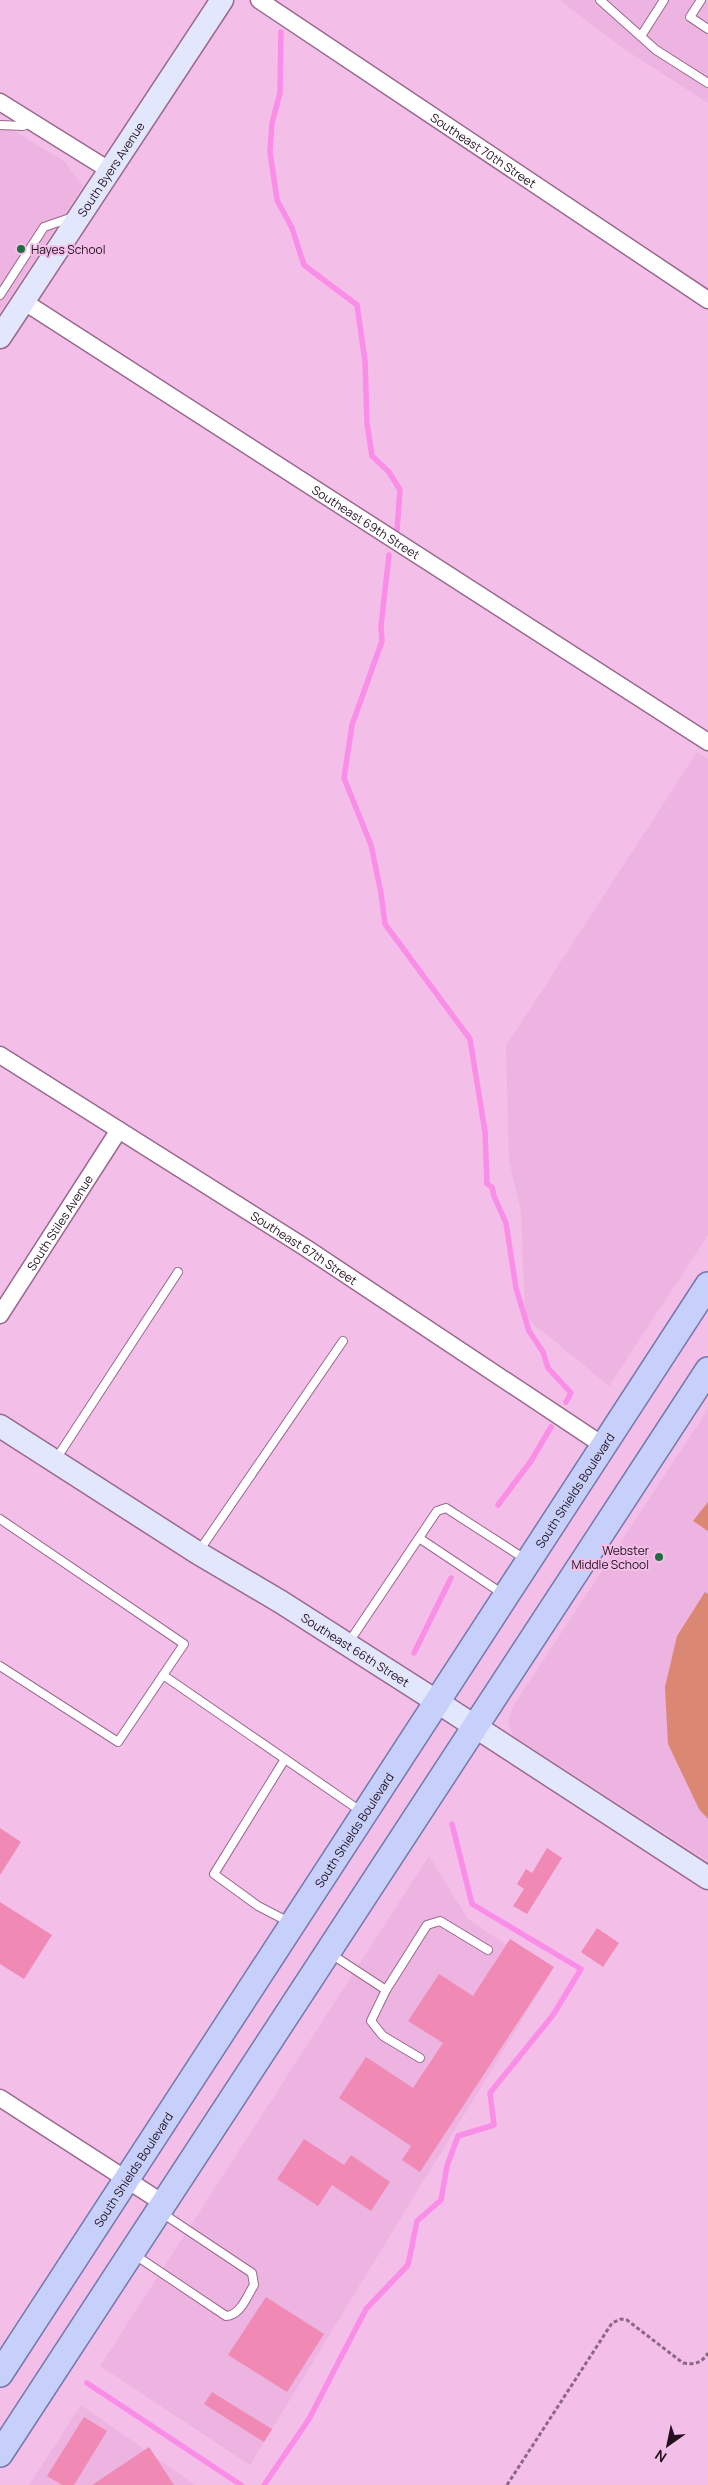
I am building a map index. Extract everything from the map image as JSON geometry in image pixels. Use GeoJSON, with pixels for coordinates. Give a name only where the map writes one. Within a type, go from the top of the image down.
{"type":"FeatureCollection","features":[{"type":"Feature","properties":{"kind":"main road","name":"South Shields Boulevard"},"geometry":{"type":"LineString","coordinates":[[0,2374],[708,1285]]}},
{"type":"Feature","properties":{"kind":"main road"},"geometry":{"type":"LineString","coordinates":[[0,2454],[708,1370]]}},
{"type":"Feature","properties":{"kind":"street","name":"South Byers Avenue"},"geometry":{"type":"LineString","coordinates":[[0,337],[222,0]]}},
{"type":"Feature","properties":{"kind":"street","name":"Southeast 70th Street"},"geometry":{"type":"LineString","coordinates":[[259,0],[708,300]]}},
{"type":"Feature","properties":{"kind":"street"},"geometry":{"type":"LineString","coordinates":[[0,102],[109,170]]}},
{"type":"Feature","properties":{"kind":"street","name":"Southeast 69th Street"},"geometry":{"type":"LineString","coordinates":[[23,301],[708,742]]}},
{"type":"Feature","properties":{"kind":"street","name":"Southeast 67th Street"},"geometry":{"type":"LineString","coordinates":[[0,1055],[306,1248],[604,1446]]}},
{"type":"Feature","properties":{"kind":"street","name":"South Stiles Avenue"},"geometry":{"type":"LineString","coordinates":[[0,1315],[119,1130]]}},
{"type":"Feature","properties":{"kind":"street","name":"Southeast 66th Street"},"geometry":{"type":"LineString","coordinates":[[0,1426],[198,1553],[348,1644],[708,1878]]}},
{"type":"Feature","properties":{"kind":"street"},"geometry":{"type":"LineString","coordinates":[[0,2098],[126,2179],[160,2207]]}},
{"type":"Feature","properties":{"kind":"lane"},"geometry":{"type":"LineString","coordinates":[[600,0],[656,50],[708,83]]}},
{"type":"Feature","properties":{"kind":"lane"},"geometry":{"type":"LineString","coordinates":[[641,36],[664,0]]}},
{"type":"Feature","properties":{"kind":"lane"},"geometry":{"type":"LineString","coordinates":[[701,0],[690,17],[708,29]]}},
{"type":"Feature","properties":{"kind":"lane"},"geometry":{"type":"LineString","coordinates":[[0,124],[23,126],[33,122]]}},
{"type":"Feature","properties":{"kind":"lane"},"geometry":{"type":"LineString","coordinates":[[0,295],[44,227],[80,214]]}},
{"type":"Feature","properties":{"kind":"lane"},"geometry":{"type":"LineString","coordinates":[[55,1461],[178,1272]]}},
{"type":"Feature","properties":{"kind":"lane"},"geometry":{"type":"LineString","coordinates":[[198,1553],[343,1341]]}},
{"type":"Feature","properties":{"kind":"lane"},"geometry":{"type":"LineString","coordinates":[[348,1644],[438,1511],[446,1508],[528,1562]]}},
{"type":"Feature","properties":{"kind":"lane"},"geometry":{"type":"LineString","coordinates":[[0,1519],[184,1644],[118,1742],[0,1666]]}},
{"type":"Feature","properties":{"kind":"lane"},"geometry":{"type":"LineString","coordinates":[[419,1538],[506,1596]]}},
{"type":"Feature","properties":{"kind":"lane"},"geometry":{"type":"LineString","coordinates":[[163,1675],[364,1813]]}},
{"type":"Feature","properties":{"kind":"lane"},"geometry":{"type":"LineString","coordinates":[[285,1759],[214,1874],[258,1906],[292,1924]]}},
{"type":"Feature","properties":{"kind":"lane"},"geometry":{"type":"LineString","coordinates":[[420,2058],[383,2036],[370,2021],[386,1990],[427,1925],[434,1921],[440,1920],[488,1950]]}},
{"type":"Feature","properties":{"kind":"lane"},"geometry":{"type":"LineString","coordinates":[[327,1952],[386,1990]]}},
{"type":"Feature","properties":{"kind":"lane"},"geometry":{"type":"LineString","coordinates":[[131,2252],[226,2316],[232,2315],[239,2310],[254,2285],[252,2273],[160,2207]]}},
{"type":"Feature","properties":{"kind":"path"},"geometry":{"type":"LineString","coordinates":[[507,2485],[612,2323],[621,2319],[627,2320],[683,2363],[693,2365],[700,2362],[708,2353]]}},
{"type":"Feature","properties":{"kind":"shaded area"},"geometry":{"type":"Polygon","coordinates":[[[560,0],[708,0],[708,103],[621,47],[560,0]]]}},
{"type":"Feature","properties":{"kind":"shaded area","name":"Hayes School"},"geometry":{"type":"Polygon","coordinates":[[[0,122],[65,162],[83,186],[0,312],[0,122]]]}},
{"type":"Feature","properties":{"kind":"shaded area"},"geometry":{"type":"Polygon","coordinates":[[[697,752],[708,759],[708,1235],[609,1386],[525,1317],[521,1212],[509,1160],[506,1046],[697,752]]]}},
{"type":"Feature","properties":{"kind":"shaded area","name":"Webster Middle School"},"geometry":{"type":"Polygon","coordinates":[[[708,1409],[708,1861],[513,1736],[508,1722],[514,1705],[708,1409]]]}},
{"type":"Feature","properties":{"kind":"shaded area"},"geometry":{"type":"Polygon","coordinates":[[[708,1502],[708,1531],[693,1521],[708,1502]]]}},
{"type":"Feature","properties":{"kind":"shaded area"},"geometry":{"type":"Polygon","coordinates":[[[705,1592],[708,1594],[708,1819],[699,1809],[668,1744],[665,1687],[677,1636],[705,1592]]]}},
{"type":"Feature","properties":{"kind":"shaded area"},"geometry":{"type":"Polygon","coordinates":[[[429,1856],[468,1919],[550,1974],[250,2465],[100,2366],[429,1856]]]}},
{"type":"Feature","properties":{"kind":"shaded area"},"geometry":{"type":"Polygon","coordinates":[[[81,2405],[195,2485],[29,2485],[81,2405]]]}},
{"type":"Feature","properties":{"kind":"building"},"geometry":{"type":"Polygon","coordinates":[[[0,1828],[21,1842],[0,1875],[0,1828]]]}},
{"type":"Feature","properties":{"kind":"building"},"geometry":{"type":"Polygon","coordinates":[[[547,1848],[562,1858],[527,1914],[513,1906],[524,1889],[517,1884],[526,1869],[532,1873],[547,1848]]]}},
{"type":"Feature","properties":{"kind":"building"},"geometry":{"type":"Polygon","coordinates":[[[0,1902],[52,1935],[24,1979],[0,1964],[0,1902]]]}},
{"type":"Feature","properties":{"kind":"building"},"geometry":{"type":"Polygon","coordinates":[[[597,1928],[619,1943],[603,1967],[581,1952],[597,1928]]]}},
{"type":"Feature","properties":{"kind":"building"},"geometry":{"type":"Polygon","coordinates":[[[510,1939],[554,1967],[420,2172],[402,2160],[411,2146],[339,2098],[366,2057],[413,2088],[443,2043],[408,2021],[439,1974],[473,1996],[510,1939]]]}},
{"type":"Feature","properties":{"kind":"building"},"geometry":{"type":"Polygon","coordinates":[[[304,2139],[344,2165],[351,2155],[390,2182],[371,2211],[332,2185],[318,2206],[277,2179],[304,2139]]]}},
{"type":"Feature","properties":{"kind":"building"},"geometry":{"type":"Polygon","coordinates":[[[266,2297],[324,2334],[287,2392],[228,2355],[266,2297]]]}},
{"type":"Feature","properties":{"kind":"building"},"geometry":{"type":"Polygon","coordinates":[[[212,2392],[272,2429],[264,2442],[204,2404],[212,2392]]]}},
{"type":"Feature","properties":{"kind":"building"},"geometry":{"type":"Polygon","coordinates":[[[84,2417],[107,2431],[74,2485],[62,2485],[47,2476],[84,2417]]]}},
{"type":"Feature","properties":{"kind":"building"},"geometry":{"type":"Polygon","coordinates":[[[149,2447],[174,2485],[92,2485],[149,2447]]]}},
{"type":"Feature","properties":{"kind":"waterway"},"geometry":{"type":"LineString","coordinates":[[281,32],[280,93],[272,123],[270,152],[277,200],[292,228],[304,265],[357,305],[365,361],[367,423],[372,456],[389,472],[400,490],[397,530]]}},
{"type":"Feature","properties":{"kind":"waterway"},"geometry":{"type":"LineString","coordinates":[[389,555],[381,626],[382,641],[352,725],[344,778],[371,845],[385,924],[470,1039],[485,1132],[487,1184],[492,1187],[506,1223],[516,1288],[529,1331],[543,1352],[548,1368],[571,1393],[566,1402]]}},
{"type":"Feature","properties":{"kind":"waterway"},"geometry":{"type":"LineString","coordinates":[[498,1505],[531,1461],[551,1427]]}},
{"type":"Feature","properties":{"kind":"waterway"},"geometry":{"type":"LineString","coordinates":[[414,1653],[451,1578]]}},
{"type":"Feature","properties":{"kind":"waterway"},"geometry":{"type":"LineString","coordinates":[[264,2485],[309,2419],[366,2309],[408,2265],[417,2221],[441,2200],[447,2166],[458,2136],[494,2125],[490,2093],[553,2015],[581,1969],[472,1904],[452,1824]]}},
{"type":"Feature","properties":{"kind":"waterway"},"geometry":{"type":"LineString","coordinates":[[87,2383],[241,2485]]}},
{"type":"Feature","properties":{"kind":"place","name":"Hayes School"},"geometry":{"type":"Point","coordinates":[21,249]}},
{"type":"Feature","properties":{"kind":"place","name":"Webster Middle School"},"geometry":{"type":"Point","coordinates":[659,1557]}}]}
